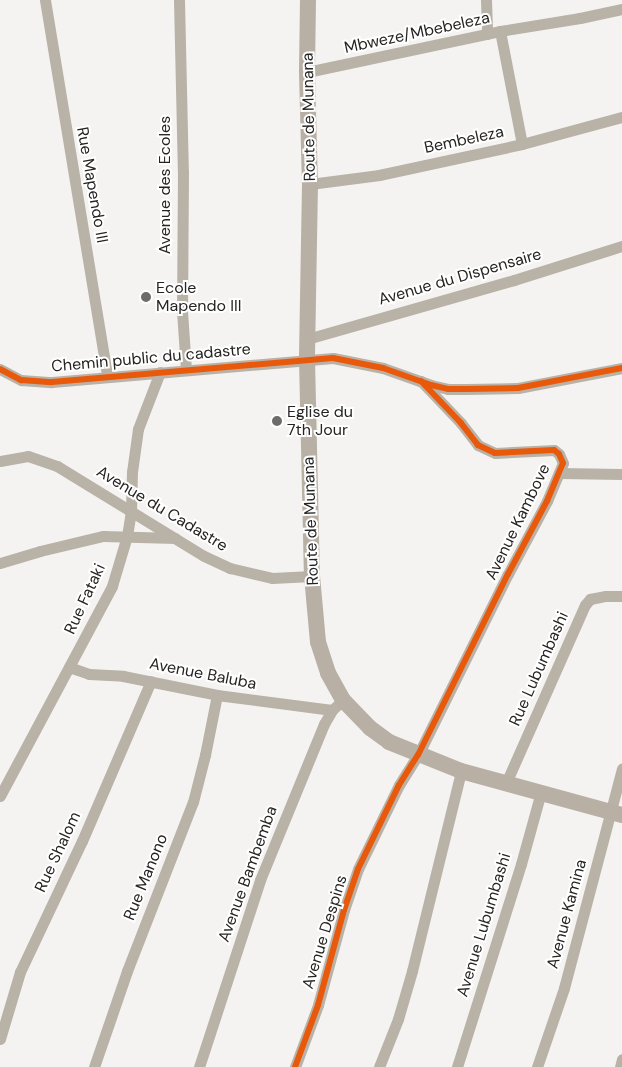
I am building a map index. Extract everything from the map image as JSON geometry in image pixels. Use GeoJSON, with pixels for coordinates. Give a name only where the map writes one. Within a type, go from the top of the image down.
{"type":"FeatureCollection","features":[{"type":"Feature","properties":{"kind":"main road","name":"Route de Munana"},"geometry":{"type":"LineString","coordinates":[[308,0],[307,72],[310,184],[307,359],[312,576],[318,642],[337,705],[389,742],[418,755],[461,771],[617,814]]}},
{"type":"Feature","properties":{"kind":"street","name":"Rue Mapendo III"},"geometry":{"type":"LineString","coordinates":[[45,0],[107,376]]}},
{"type":"Feature","properties":{"kind":"street","name":"Avenue des Ecoles"},"geometry":{"type":"LineString","coordinates":[[179,0],[182,311],[186,370]]}},
{"type":"Feature","properties":{"kind":"street"},"geometry":{"type":"LineString","coordinates":[[486,0],[487,34]]}},
{"type":"Feature","properties":{"kind":"street","name":"Mbweze/Mbebeleza"},"geometry":{"type":"LineString","coordinates":[[307,72],[500,31],[622,9]]}},
{"type":"Feature","properties":{"kind":"street"},"geometry":{"type":"LineString","coordinates":[[500,31],[522,144]]}},
{"type":"Feature","properties":{"kind":"street","name":"Bembeleza"},"geometry":{"type":"LineString","coordinates":[[310,184],[379,174],[522,144],[622,117]]}},
{"type":"Feature","properties":{"kind":"street","name":"Avenue du Dispensaire"},"geometry":{"type":"LineString","coordinates":[[307,339],[514,280],[622,246]]}},
{"type":"Feature","properties":{"kind":"street","name":"Chemin public du cadastre"},"geometry":{"type":"LineString","coordinates":[[0,369],[21,380],[36,382],[333,358],[365,363],[448,389],[518,388],[622,368]]}},
{"type":"Feature","properties":{"kind":"street","name":"Rue Fataki"},"geometry":{"type":"LineString","coordinates":[[0,796],[112,586],[127,536],[131,512],[134,446],[138,429],[160,372]]}},
{"type":"Feature","properties":{"kind":"street","name":"Avenue Kambove"},"geometry":{"type":"LineString","coordinates":[[418,755],[547,500],[563,463],[559,454],[554,450],[495,454],[478,445],[461,423],[421,382]]}},
{"type":"Feature","properties":{"kind":"street","name":"Avenue du Cadastre"},"geometry":{"type":"LineString","coordinates":[[0,461],[28,456],[41,459],[77,477],[204,556],[230,568],[254,576],[272,578],[312,576]]}},
{"type":"Feature","properties":{"kind":"street"},"geometry":{"type":"LineString","coordinates":[[559,473],[622,474]]}},
{"type":"Feature","properties":{"kind":"street"},"geometry":{"type":"LineString","coordinates":[[0,563],[103,536],[176,538]]}},
{"type":"Feature","properties":{"kind":"street","name":"Rue Lubumbashi"},"geometry":{"type":"LineString","coordinates":[[506,783],[584,605],[590,599],[622,596]]}},
{"type":"Feature","properties":{"kind":"street","name":"Avenue Baluba"},"geometry":{"type":"LineString","coordinates":[[69,667],[89,674],[123,676],[217,695],[337,705]]}},
{"type":"Feature","properties":{"kind":"street","name":"Rue Shalom"},"geometry":{"type":"LineString","coordinates":[[0,1039],[20,972],[86,833],[152,681]]}},
{"type":"Feature","properties":{"kind":"street","name":"Rue Manono"},"geometry":{"type":"LineString","coordinates":[[94,1067],[130,964],[193,802],[217,695]]}},
{"type":"Feature","properties":{"kind":"street","name":"Avenue Bambemba"},"geometry":{"type":"LineString","coordinates":[[199,1067],[260,880],[337,705]]}},
{"type":"Feature","properties":{"kind":"street","name":"Avenue Despins"},"geometry":{"type":"LineString","coordinates":[[296,1067],[318,1006],[344,910],[358,869],[399,786],[418,755]]}},
{"type":"Feature","properties":{"kind":"street","name":"Avenue Kamina"},"geometry":{"type":"LineString","coordinates":[[537,1067],[564,988],[617,814],[622,769]]}},
{"type":"Feature","properties":{"kind":"street"},"geometry":{"type":"LineString","coordinates":[[379,1067],[398,1019],[412,971],[461,771]]}},
{"type":"Feature","properties":{"kind":"street","name":"Avenue Lubumbashi"},"geometry":{"type":"LineString","coordinates":[[457,1067],[518,873],[541,792]]}},
{"type":"Feature","properties":{"kind":"street"},"geometry":{"type":"LineString","coordinates":[[620,1067],[622,1059]]}},
{"type":"Feature","properties":{"kind":"cycle path"},"geometry":{"type":"LineString","coordinates":[[0,369],[21,380],[52,382],[333,358],[383,368],[448,389],[466,389],[518,388],[622,368]]}},
{"type":"Feature","properties":{"kind":"cycle path"},"geometry":{"type":"LineString","coordinates":[[295,1067],[318,1005],[344,910],[358,869],[399,785],[418,755],[508,574],[547,501],[563,463],[559,454],[554,450],[495,453],[478,445],[461,423],[421,381]]}},
{"type":"Feature","properties":{"kind":"place","name":"Ecole Mapendo III"},"geometry":{"type":"Point","coordinates":[146,297]}},
{"type":"Feature","properties":{"kind":"place","name":"Eglise du 7th Jour"},"geometry":{"type":"Point","coordinates":[277,421]}}]}
